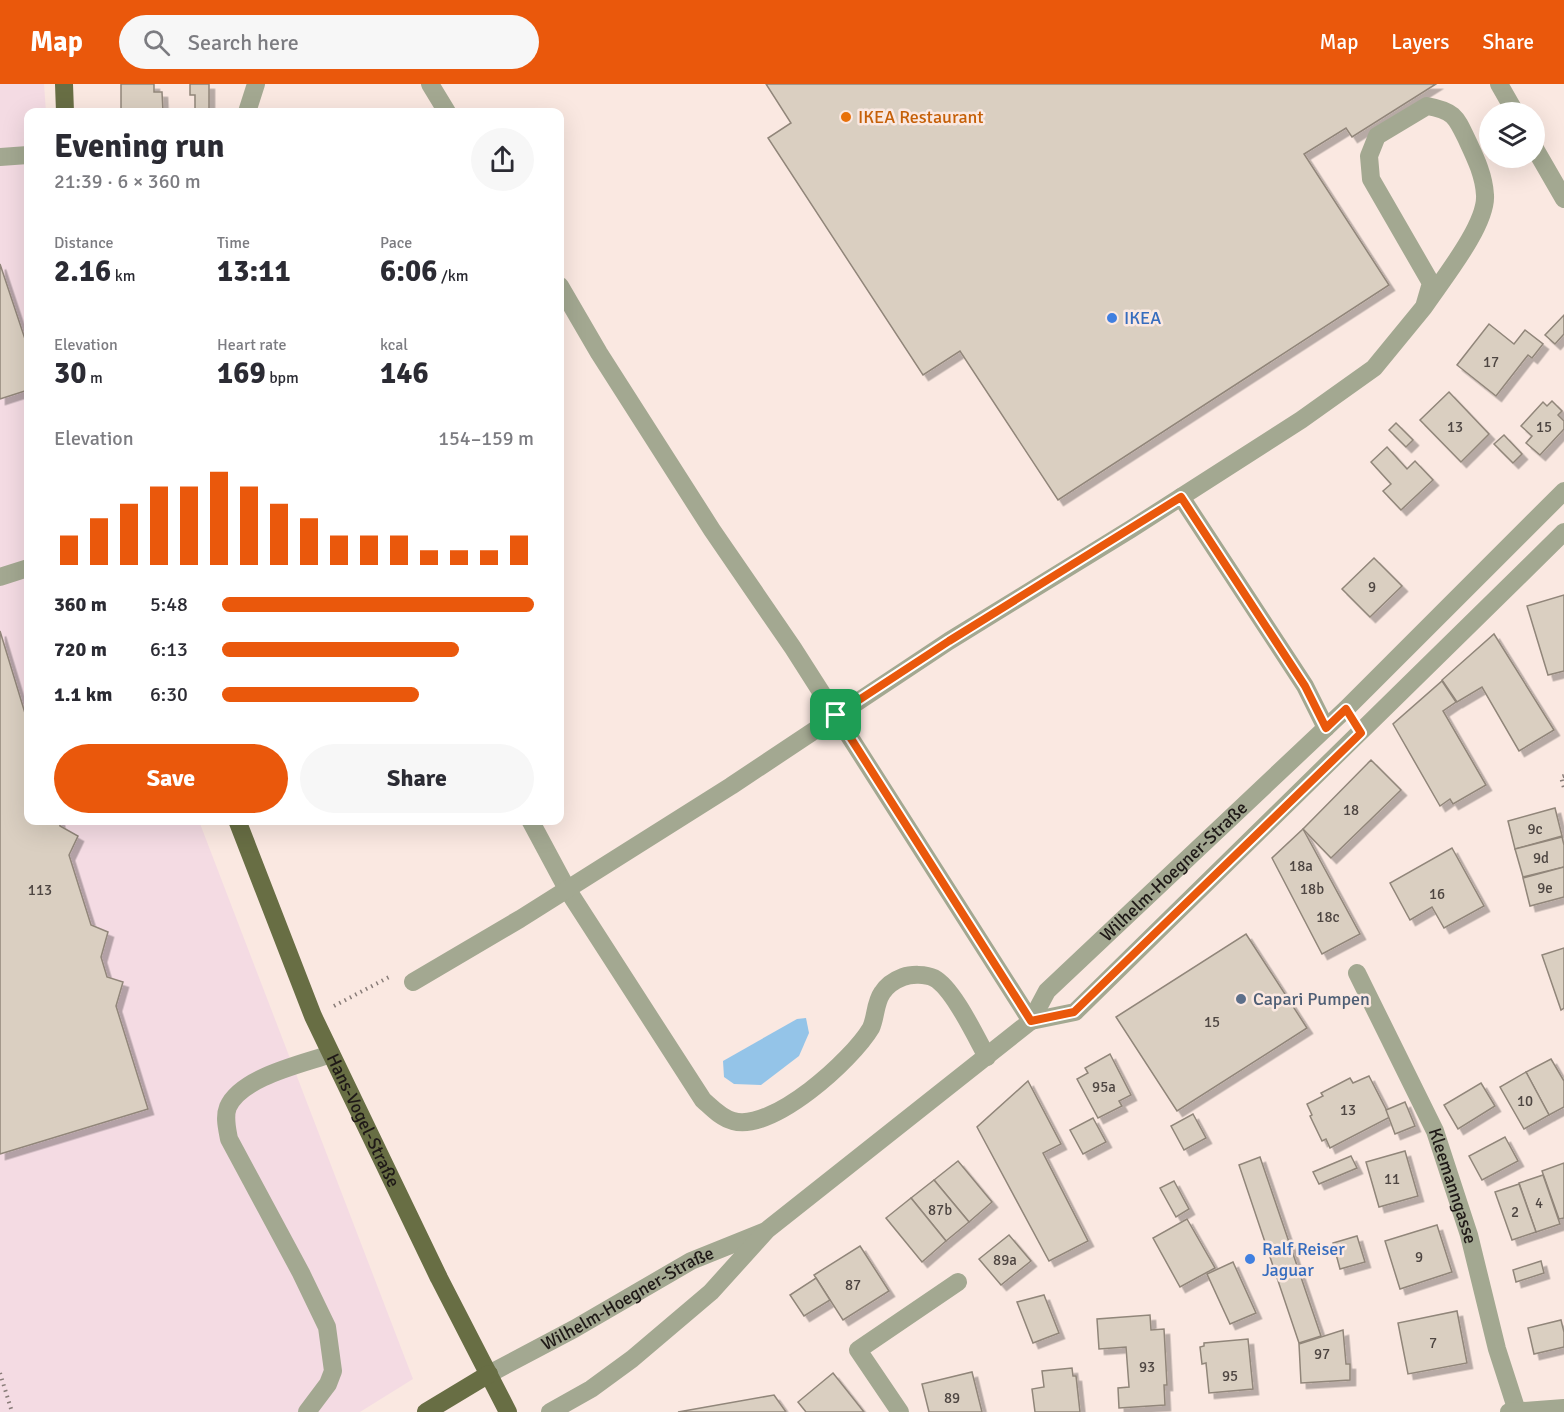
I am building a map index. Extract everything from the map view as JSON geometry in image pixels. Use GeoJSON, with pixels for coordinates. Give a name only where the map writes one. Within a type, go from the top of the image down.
{"type":"FeatureCollection","features":[{"type":"Feature","properties":{"kind":"main road"},"geometry":{"type":"LineString","coordinates":[[64,84],[65,108]]}},
{"type":"Feature","properties":{"kind":"main road","name":"Hans-Vogel-Straße"},"geometry":{"type":"LineString","coordinates":[[239,825],[313,1016],[439,1278],[508,1412]]}},
{"type":"Feature","properties":{"kind":"main road"},"geometry":{"type":"LineString","coordinates":[[426,1412],[489,1374]]}},
{"type":"Feature","properties":{"kind":"street"},"geometry":{"type":"LineString","coordinates":[[248,108],[256,84]]}},
{"type":"Feature","properties":{"kind":"street"},"geometry":{"type":"LineString","coordinates":[[429,84],[444,108]]}},
{"type":"Feature","properties":{"kind":"street"},"geometry":{"type":"LineString","coordinates":[[1499,84],[1509,102]]}},
{"type":"Feature","properties":{"kind":"street"},"geometry":{"type":"LineString","coordinates":[[413,982],[567,889],[730,786],[949,641],[1301,420],[1374,368],[1424,307],[1479,224],[1485,196],[1480,167],[1459,123],[1446,110],[1426,106],[1377,136],[1369,156],[1371,179],[1431,283],[1424,307]]}},
{"type":"Feature","properties":{"kind":"street"},"geometry":{"type":"LineString","coordinates":[[0,157],[24,155]]}},
{"type":"Feature","properties":{"kind":"street"},"geometry":{"type":"LineString","coordinates":[[1545,166],[1564,199]]}},
{"type":"Feature","properties":{"kind":"street"},"geometry":{"type":"LineString","coordinates":[[564,293],[599,353],[712,530],[793,648],[1031,1021],[1074,1012],[1564,532]]}},
{"type":"Feature","properties":{"kind":"street","name":"Wilhelm-Hoegner-Straße"},"geometry":{"type":"LineString","coordinates":[[550,1412],[591,1389],[641,1352],[711,1292],[767,1230],[1031,1021],[1047,991],[1346,709],[1564,491]]}},
{"type":"Feature","properties":{"kind":"street"},"geometry":{"type":"LineString","coordinates":[[1181,497],[1305,686],[1326,728]]}},
{"type":"Feature","properties":{"kind":"street"},"geometry":{"type":"LineString","coordinates":[[0,577],[24,569]]}},
{"type":"Feature","properties":{"kind":"street"},"geometry":{"type":"LineString","coordinates":[[1346,709],[1361,733]]}},
{"type":"Feature","properties":{"kind":"street"},"geometry":{"type":"LineString","coordinates":[[533,825],[567,889],[703,1100],[718,1114],[732,1121],[749,1122],[786,1108],[849,1057],[872,1026],[881,994],[894,980],[911,974],[934,978],[950,993],[987,1057]]}},
{"type":"Feature","properties":{"kind":"street","name":"Kleemanngasse"},"geometry":{"type":"LineString","coordinates":[[1357,972],[1435,1131],[1469,1235],[1513,1412]]}},
{"type":"Feature","properties":{"kind":"street"},"geometry":{"type":"LineString","coordinates":[[307,1412],[318,1400],[333,1371],[327,1327],[234,1148],[225,1121],[227,1108],[237,1092],[264,1077],[331,1054]]}},
{"type":"Feature","properties":{"kind":"street","name":"Wilhelm-Hoegner-Straße"},"geometry":{"type":"LineString","coordinates":[[489,1374],[574,1329],[691,1261],[767,1230]]}},
{"type":"Feature","properties":{"kind":"street"},"geometry":{"type":"LineString","coordinates":[[900,1412],[858,1350],[958,1282]]}},
{"type":"Feature","properties":{"kind":"street"},"geometry":{"type":"LineString","coordinates":[[1513,1412],[1564,1408]]}},
{"type":"Feature","properties":{"kind":"path"},"geometry":{"type":"LineString","coordinates":[[1564,776],[1561,777],[1564,788]]}},
{"type":"Feature","properties":{"kind":"path"},"geometry":{"type":"LineString","coordinates":[[313,1016],[396,973]]}},
{"type":"Feature","properties":{"kind":"path"},"geometry":{"type":"LineString","coordinates":[[0,1373],[12,1412]]}},
{"type":"Feature","properties":{"kind":"shaded area"},"geometry":{"type":"Polygon","coordinates":[[[0,84],[44,84],[46,108],[24,108],[24,825],[201,825],[413,1379],[360,1412],[0,1412],[0,84]]]}},
{"type":"Feature","properties":{"kind":"water"},"geometry":{"type":"Polygon","coordinates":[[[806,1018],[809,1033],[799,1056],[761,1085],[734,1084],[724,1077],[723,1061],[797,1019],[806,1018]]]}},
{"type":"Feature","properties":{"kind":"building"},"geometry":{"type":"Polygon","coordinates":[[[121,84],[154,84],[154,92],[162,92],[163,108],[121,108],[121,84]]]}},
{"type":"Feature","properties":{"kind":"building"},"geometry":{"type":"Polygon","coordinates":[[[190,84],[209,84],[209,108],[195,108],[195,95],[190,95],[190,84]]]}},
{"type":"Feature","properties":{"kind":"building","name":"IKEA"},"geometry":{"type":"Polygon","coordinates":[[[766,84],[1436,84],[1352,137],[1346,128],[1304,154],[1389,285],[1058,500],[960,351],[923,375],[768,138],[791,123],[766,84]]]}},
{"type":"Feature","properties":{"kind":"building"},"geometry":{"type":"Polygon","coordinates":[[[0,264],[24,336],[24,391],[0,399],[0,264]]]}},
{"type":"Feature","properties":{"kind":"building"},"geometry":{"type":"Polygon","coordinates":[[[1564,315],[1564,334],[1555,344],[1545,335],[1564,315]]]}},
{"type":"Feature","properties":{"kind":"building"},"geometry":{"type":"Polygon","coordinates":[[[1489,324],[1514,344],[1525,330],[1543,344],[1532,358],[1528,355],[1496,396],[1457,365],[1489,324]]]}},
{"type":"Feature","properties":{"kind":"building"},"geometry":{"type":"Polygon","coordinates":[[[1449,392],[1489,434],[1461,462],[1420,420],[1449,392]]]}},
{"type":"Feature","properties":{"kind":"building"},"geometry":{"type":"Polygon","coordinates":[[[1552,401],[1562,411],[1558,415],[1564,421],[1564,429],[1540,455],[1526,443],[1532,436],[1521,426],[1543,402],[1547,406],[1552,401]]]}},
{"type":"Feature","properties":{"kind":"building"},"geometry":{"type":"Polygon","coordinates":[[[1396,423],[1413,440],[1406,447],[1389,430],[1396,423]]]}},
{"type":"Feature","properties":{"kind":"building"},"geometry":{"type":"Polygon","coordinates":[[[1504,435],[1522,454],[1513,463],[1494,444],[1504,435]]]}},
{"type":"Feature","properties":{"kind":"building"},"geometry":{"type":"Polygon","coordinates":[[[1387,447],[1407,469],[1415,461],[1433,480],[1401,510],[1383,491],[1391,484],[1371,462],[1387,447]]]}},
{"type":"Feature","properties":{"kind":"building"},"geometry":{"type":"Polygon","coordinates":[[[1374,558],[1402,586],[1370,617],[1342,589],[1374,558]]]}},
{"type":"Feature","properties":{"kind":"building"},"geometry":{"type":"Polygon","coordinates":[[[1564,595],[1564,671],[1548,675],[1527,606],[1564,595]]]}},
{"type":"Feature","properties":{"kind":"building"},"geometry":{"type":"Polygon","coordinates":[[[0,631],[24,710],[24,825],[60,825],[78,836],[69,855],[91,925],[108,932],[101,957],[107,977],[123,982],[116,1006],[148,1109],[0,1154],[0,631]]]}},
{"type":"Feature","properties":{"kind":"building"},"geometry":{"type":"Polygon","coordinates":[[[1494,634],[1554,730],[1519,751],[1482,687],[1457,702],[1442,680],[1494,634]]]}},
{"type":"Feature","properties":{"kind":"building"},"geometry":{"type":"Polygon","coordinates":[[[1442,681],[1456,702],[1443,711],[1486,785],[1453,804],[1450,799],[1440,806],[1393,724],[1442,681]]]}},
{"type":"Feature","properties":{"kind":"building"},"geometry":{"type":"Polygon","coordinates":[[[1371,760],[1401,790],[1331,858],[1303,829],[1371,760]]]}},
{"type":"Feature","properties":{"kind":"building"},"geometry":{"type":"Polygon","coordinates":[[[1555,808],[1562,836],[1515,849],[1508,821],[1555,808]]]}},
{"type":"Feature","properties":{"kind":"building"},"geometry":{"type":"Polygon","coordinates":[[[1303,829],[1360,934],[1322,954],[1272,858],[1303,829]]]}},
{"type":"Feature","properties":{"kind":"building"},"geometry":{"type":"Polygon","coordinates":[[[1562,837],[1564,867],[1523,877],[1515,849],[1562,837]]]}},
{"type":"Feature","properties":{"kind":"building"},"geometry":{"type":"Polygon","coordinates":[[[1452,848],[1484,906],[1444,928],[1432,907],[1410,920],[1390,883],[1452,848]]]}},
{"type":"Feature","properties":{"kind":"building"},"geometry":{"type":"Polygon","coordinates":[[[1564,867],[1564,897],[1530,906],[1523,878],[1564,867]]]}},
{"type":"Feature","properties":{"kind":"building"},"geometry":{"type":"Polygon","coordinates":[[[1246,934],[1307,1028],[1177,1111],[1116,1017],[1246,934]]]}},
{"type":"Feature","properties":{"kind":"building"},"geometry":{"type":"Polygon","coordinates":[[[1564,948],[1564,1008],[1561,1010],[1542,955],[1564,948]]]}},
{"type":"Feature","properties":{"kind":"building"},"geometry":{"type":"Polygon","coordinates":[[[1110,1054],[1131,1095],[1119,1101],[1122,1106],[1098,1118],[1077,1079],[1088,1073],[1085,1068],[1110,1054]]]}},
{"type":"Feature","properties":{"kind":"building"},"geometry":{"type":"Polygon","coordinates":[[[1551,1059],[1564,1081],[1564,1107],[1549,1115],[1526,1072],[1551,1059]]]}},
{"type":"Feature","properties":{"kind":"building"},"geometry":{"type":"Polygon","coordinates":[[[1526,1072],[1549,1115],[1524,1129],[1500,1087],[1526,1072]]]}},
{"type":"Feature","properties":{"kind":"building"},"geometry":{"type":"Polygon","coordinates":[[[1369,1076],[1390,1117],[1330,1148],[1326,1139],[1322,1141],[1307,1104],[1323,1096],[1321,1093],[1350,1078],[1353,1083],[1369,1076]]]}},
{"type":"Feature","properties":{"kind":"building"},"geometry":{"type":"Polygon","coordinates":[[[1028,1081],[1061,1144],[1043,1153],[1088,1241],[1049,1261],[977,1127],[1028,1081]]]}},
{"type":"Feature","properties":{"kind":"building"},"geometry":{"type":"Polygon","coordinates":[[[1481,1083],[1495,1106],[1458,1129],[1444,1105],[1481,1083]]]}},
{"type":"Feature","properties":{"kind":"building"},"geometry":{"type":"Polygon","coordinates":[[[1405,1102],[1415,1126],[1395,1134],[1386,1110],[1405,1102]]]}},
{"type":"Feature","properties":{"kind":"building"},"geometry":{"type":"Polygon","coordinates":[[[1193,1114],[1206,1138],[1184,1150],[1171,1126],[1193,1114]]]}},
{"type":"Feature","properties":{"kind":"building"},"geometry":{"type":"Polygon","coordinates":[[[1093,1118],[1106,1142],[1083,1154],[1070,1130],[1093,1118]]]}},
{"type":"Feature","properties":{"kind":"building"},"geometry":{"type":"Polygon","coordinates":[[[1505,1137],[1518,1161],[1482,1180],[1469,1156],[1505,1137]]]}},
{"type":"Feature","properties":{"kind":"building"},"geometry":{"type":"Polygon","coordinates":[[[1405,1151],[1418,1196],[1379,1207],[1366,1162],[1405,1151]]]}},
{"type":"Feature","properties":{"kind":"building"},"geometry":{"type":"Polygon","coordinates":[[[1351,1156],[1357,1168],[1319,1184],[1313,1172],[1351,1156]]]}},
{"type":"Feature","properties":{"kind":"building"},"geometry":{"type":"Polygon","coordinates":[[[1260,1157],[1321,1336],[1299,1343],[1239,1165],[1260,1157]]]}},
{"type":"Feature","properties":{"kind":"building"},"geometry":{"type":"Polygon","coordinates":[[[958,1161],[992,1202],[969,1222],[934,1180],[958,1161]]]}},
{"type":"Feature","properties":{"kind":"building"},"geometry":{"type":"Polygon","coordinates":[[[1564,1163],[1564,1218],[1559,1219],[1542,1171],[1564,1163]]]}},
{"type":"Feature","properties":{"kind":"building"},"geometry":{"type":"Polygon","coordinates":[[[1543,1175],[1560,1224],[1536,1232],[1519,1183],[1543,1175]]]}},
{"type":"Feature","properties":{"kind":"building"},"geometry":{"type":"Polygon","coordinates":[[[934,1180],[969,1222],[946,1241],[911,1198],[934,1180]]]}},
{"type":"Feature","properties":{"kind":"building"},"geometry":{"type":"Polygon","coordinates":[[[1174,1181],[1189,1209],[1176,1217],[1160,1188],[1174,1181]]]}},
{"type":"Feature","properties":{"kind":"building"},"geometry":{"type":"Polygon","coordinates":[[[1519,1184],[1536,1232],[1512,1240],[1495,1192],[1519,1184]]]}},
{"type":"Feature","properties":{"kind":"building"},"geometry":{"type":"Polygon","coordinates":[[[911,1198],[946,1241],[922,1262],[886,1218],[911,1198]]]}},
{"type":"Feature","properties":{"kind":"building"},"geometry":{"type":"Polygon","coordinates":[[[1187,1219],[1215,1268],[1180,1287],[1153,1238],[1187,1219]]]}},
{"type":"Feature","properties":{"kind":"building"},"geometry":{"type":"Polygon","coordinates":[[[1437,1225],[1452,1272],[1400,1289],[1385,1241],[1437,1225]]]}},
{"type":"Feature","properties":{"kind":"building"},"geometry":{"type":"Polygon","coordinates":[[[1009,1235],[1031,1261],[1001,1285],[979,1259],[1009,1235]]]}},
{"type":"Feature","properties":{"kind":"building"},"geometry":{"type":"Polygon","coordinates":[[[1357,1236],[1365,1262],[1340,1269],[1333,1243],[1357,1236]]]}},
{"type":"Feature","properties":{"kind":"building"},"geometry":{"type":"Polygon","coordinates":[[[860,1246],[889,1291],[843,1320],[814,1275],[860,1246]]]}},
{"type":"Feature","properties":{"kind":"building"},"geometry":{"type":"Polygon","coordinates":[[[1541,1261],[1544,1273],[1516,1282],[1513,1270],[1541,1261]]]}},
{"type":"Feature","properties":{"kind":"building"},"geometry":{"type":"Polygon","coordinates":[[[1233,1262],[1256,1313],[1230,1324],[1207,1274],[1233,1262]]]}},
{"type":"Feature","properties":{"kind":"building"},"geometry":{"type":"Polygon","coordinates":[[[816,1278],[830,1300],[804,1316],[790,1295],[816,1278]]]}},
{"type":"Feature","properties":{"kind":"building"},"geometry":{"type":"Polygon","coordinates":[[[1044,1295],[1059,1333],[1033,1343],[1017,1302],[1044,1295]]]}},
{"type":"Feature","properties":{"kind":"building"},"geometry":{"type":"Polygon","coordinates":[[[1457,1311],[1467,1363],[1408,1374],[1398,1323],[1457,1311]]]}},
{"type":"Feature","properties":{"kind":"building"},"geometry":{"type":"Polygon","coordinates":[[[1150,1315],[1151,1330],[1164,1329],[1167,1385],[1164,1385],[1165,1405],[1119,1408],[1118,1388],[1129,1387],[1126,1347],[1099,1349],[1097,1319],[1150,1315]]]}},
{"type":"Feature","properties":{"kind":"building"},"geometry":{"type":"Polygon","coordinates":[[[1561,1320],[1564,1347],[1534,1354],[1528,1328],[1561,1320]]]}},
{"type":"Feature","properties":{"kind":"building"},"geometry":{"type":"Polygon","coordinates":[[[1343,1330],[1346,1364],[1350,1364],[1350,1380],[1301,1383],[1299,1344],[1343,1330]]]}},
{"type":"Feature","properties":{"kind":"building"},"geometry":{"type":"Polygon","coordinates":[[[1248,1339],[1253,1389],[1209,1393],[1206,1363],[1202,1364],[1200,1347],[1204,1346],[1204,1343],[1248,1339]]]}},
{"type":"Feature","properties":{"kind":"building"},"geometry":{"type":"Polygon","coordinates":[[[1072,1368],[1073,1376],[1076,1376],[1080,1412],[1035,1412],[1032,1389],[1044,1387],[1042,1371],[1072,1368]]]}},
{"type":"Feature","properties":{"kind":"building"},"geometry":{"type":"Polygon","coordinates":[[[972,1372],[982,1412],[929,1412],[922,1384],[972,1372]]]}},
{"type":"Feature","properties":{"kind":"building"},"geometry":{"type":"Polygon","coordinates":[[[833,1373],[864,1412],[806,1412],[798,1402],[833,1373]]]}},
{"type":"Feature","properties":{"kind":"building"},"geometry":{"type":"Polygon","coordinates":[[[774,1395],[786,1412],[678,1412],[774,1395]]]}},
{"type":"Feature","properties":{"kind":"place","name":"IKEA Restaurant"},"geometry":{"type":"Point","coordinates":[846,117]}},
{"type":"Feature","properties":{"kind":"place","name":"IKEA"},"geometry":{"type":"Point","coordinates":[1112,318]}},
{"type":"Feature","properties":{"kind":"place","name":"Capari Pumpen"},"geometry":{"type":"Point","coordinates":[1241,999]}},
{"type":"Feature","properties":{"kind":"place","name":"Ralf Reiser Jaguar"},"geometry":{"type":"Point","coordinates":[1250,1259]}},
{"type":"Feature","properties":{"kind":"route"},"geometry":{"type":"LineString","coordinates":[[1181,497],[1305,686],[1326,728],[1346,709],[1361,733],[1074,1012],[1031,1021],[836,715],[949,641],[1181,497]]}}]}
